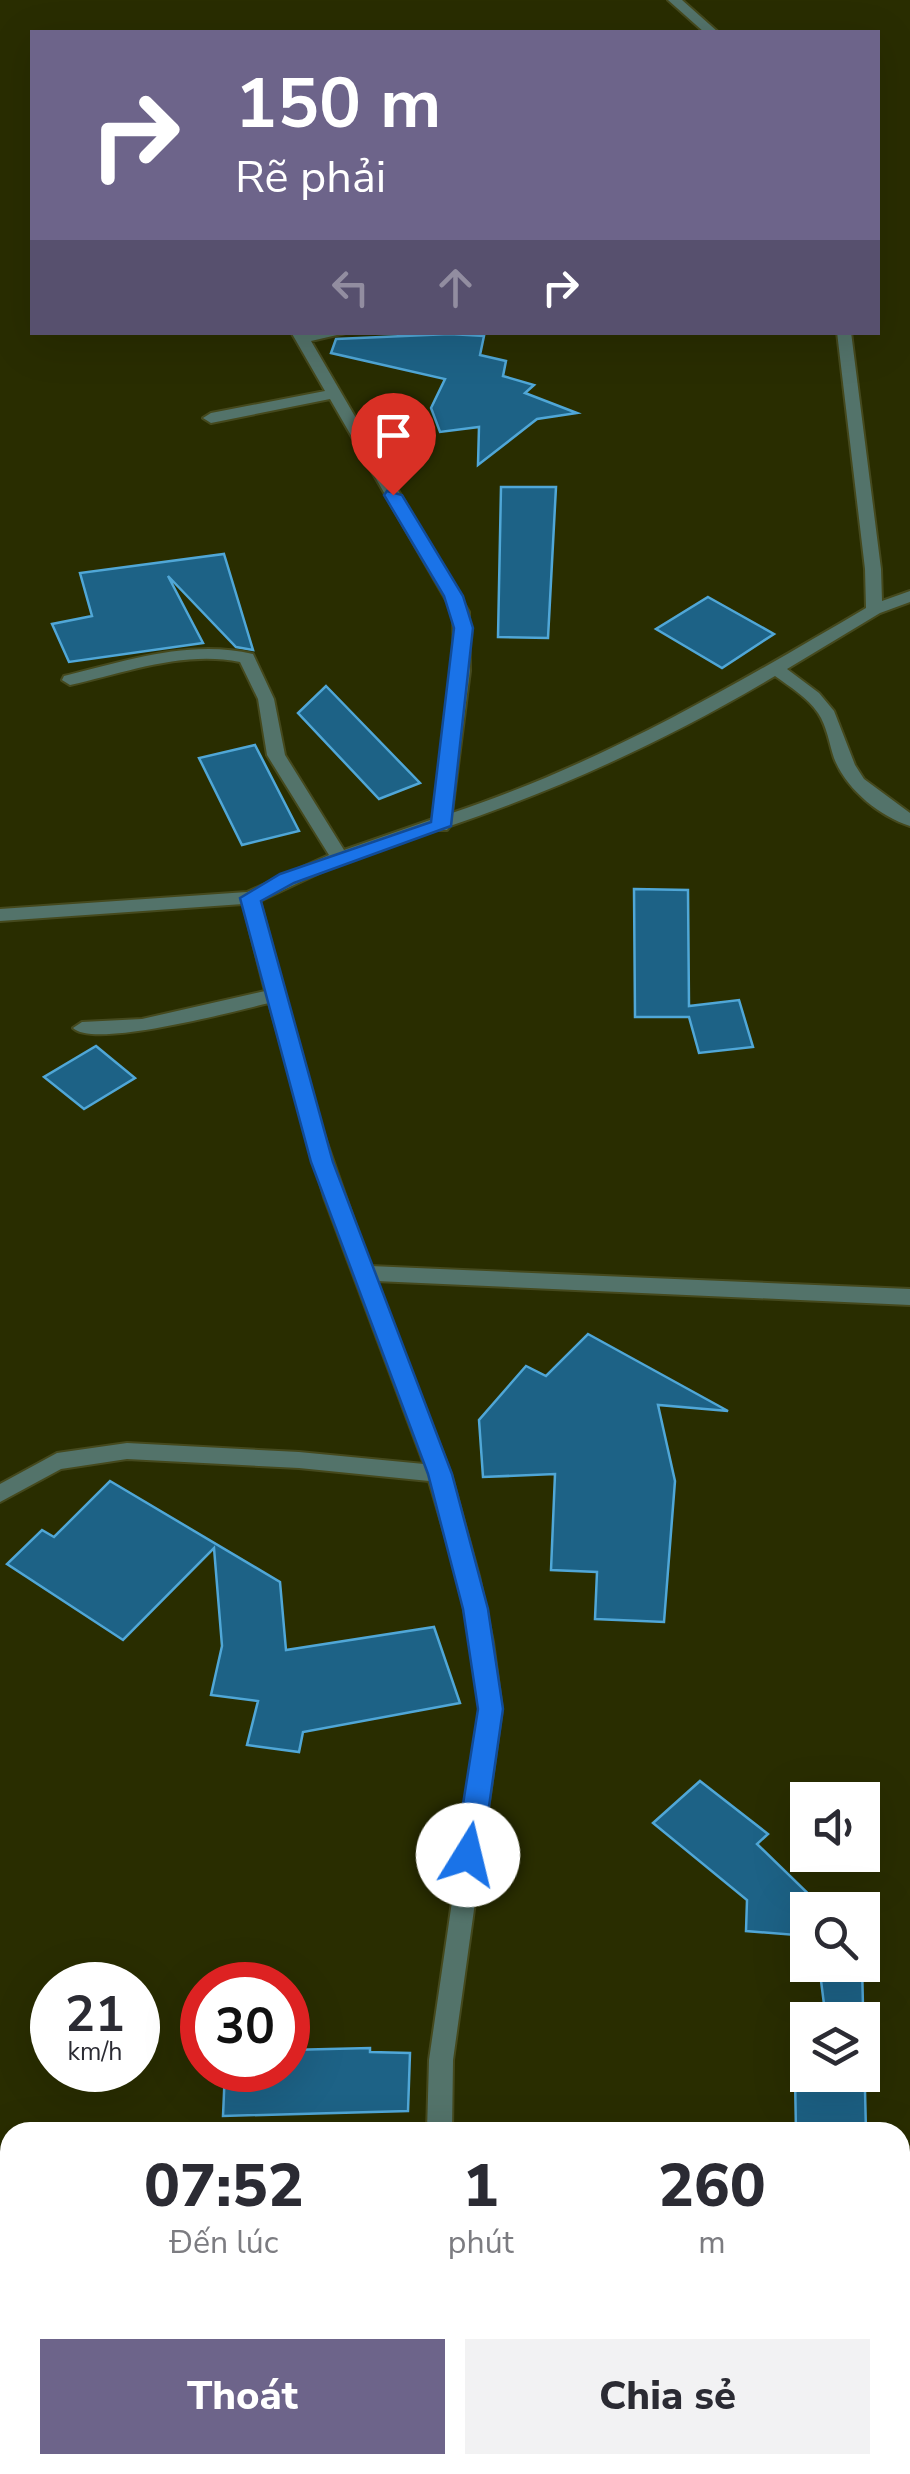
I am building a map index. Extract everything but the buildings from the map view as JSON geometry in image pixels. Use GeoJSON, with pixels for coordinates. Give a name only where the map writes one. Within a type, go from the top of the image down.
{"type":"FeatureCollection","features":[{"type":"Feature","properties":{"kind":"street"},"geometry":{"type":"LineString","coordinates":[[674,0],[709,30]]}},
{"type":"Feature","properties":{"kind":"street"},"geometry":{"type":"LineString","coordinates":[[299,335],[461,612],[462,670],[441,826]]}},
{"type":"Feature","properties":{"kind":"street"},"geometry":{"type":"LineString","coordinates":[[844,335],[873,569],[874,610]]}},
{"type":"Feature","properties":{"kind":"street"},"geometry":{"type":"LineString","coordinates":[[211,418],[333,394]]}},
{"type":"Feature","properties":{"kind":"street"},"geometry":{"type":"LineString","coordinates":[[0,916],[250,898],[287,878],[441,826],[619,754],[874,610],[910,596]]}},
{"type":"Feature","properties":{"kind":"street"},"geometry":{"type":"LineString","coordinates":[[70,680],[202,654],[227,651],[247,658],[266,699],[276,754],[342,860]]}},
{"type":"Feature","properties":{"kind":"street"},"geometry":{"type":"LineString","coordinates":[[775,668],[822,706],[839,737],[846,764],[858,782],[888,808],[910,820]]}},
{"type":"Feature","properties":{"kind":"street"},"geometry":{"type":"LineString","coordinates":[[250,898],[322,1162],[440,1474],[486,1659],[490,1709],[441,2060],[440,2122]]}},
{"type":"Feature","properties":{"kind":"street"},"geometry":{"type":"LineString","coordinates":[[82,1028],[161,1022],[277,994]]}},
{"type":"Feature","properties":{"kind":"street"},"geometry":{"type":"LineString","coordinates":[[364,1273],[910,1297]]}},
{"type":"Feature","properties":{"kind":"street"},"geometry":{"type":"LineString","coordinates":[[0,1494],[57,1461],[128,1451],[299,1460],[440,1474]]}},
{"type":"Feature","properties":{"kind":"route"},"geometry":{"type":"LineString","coordinates":[[393,495],[454,596],[464,628],[441,826],[287,878],[250,898],[322,1162],[440,1474],[476,1609],[490,1709],[468,1855]]}}]}
